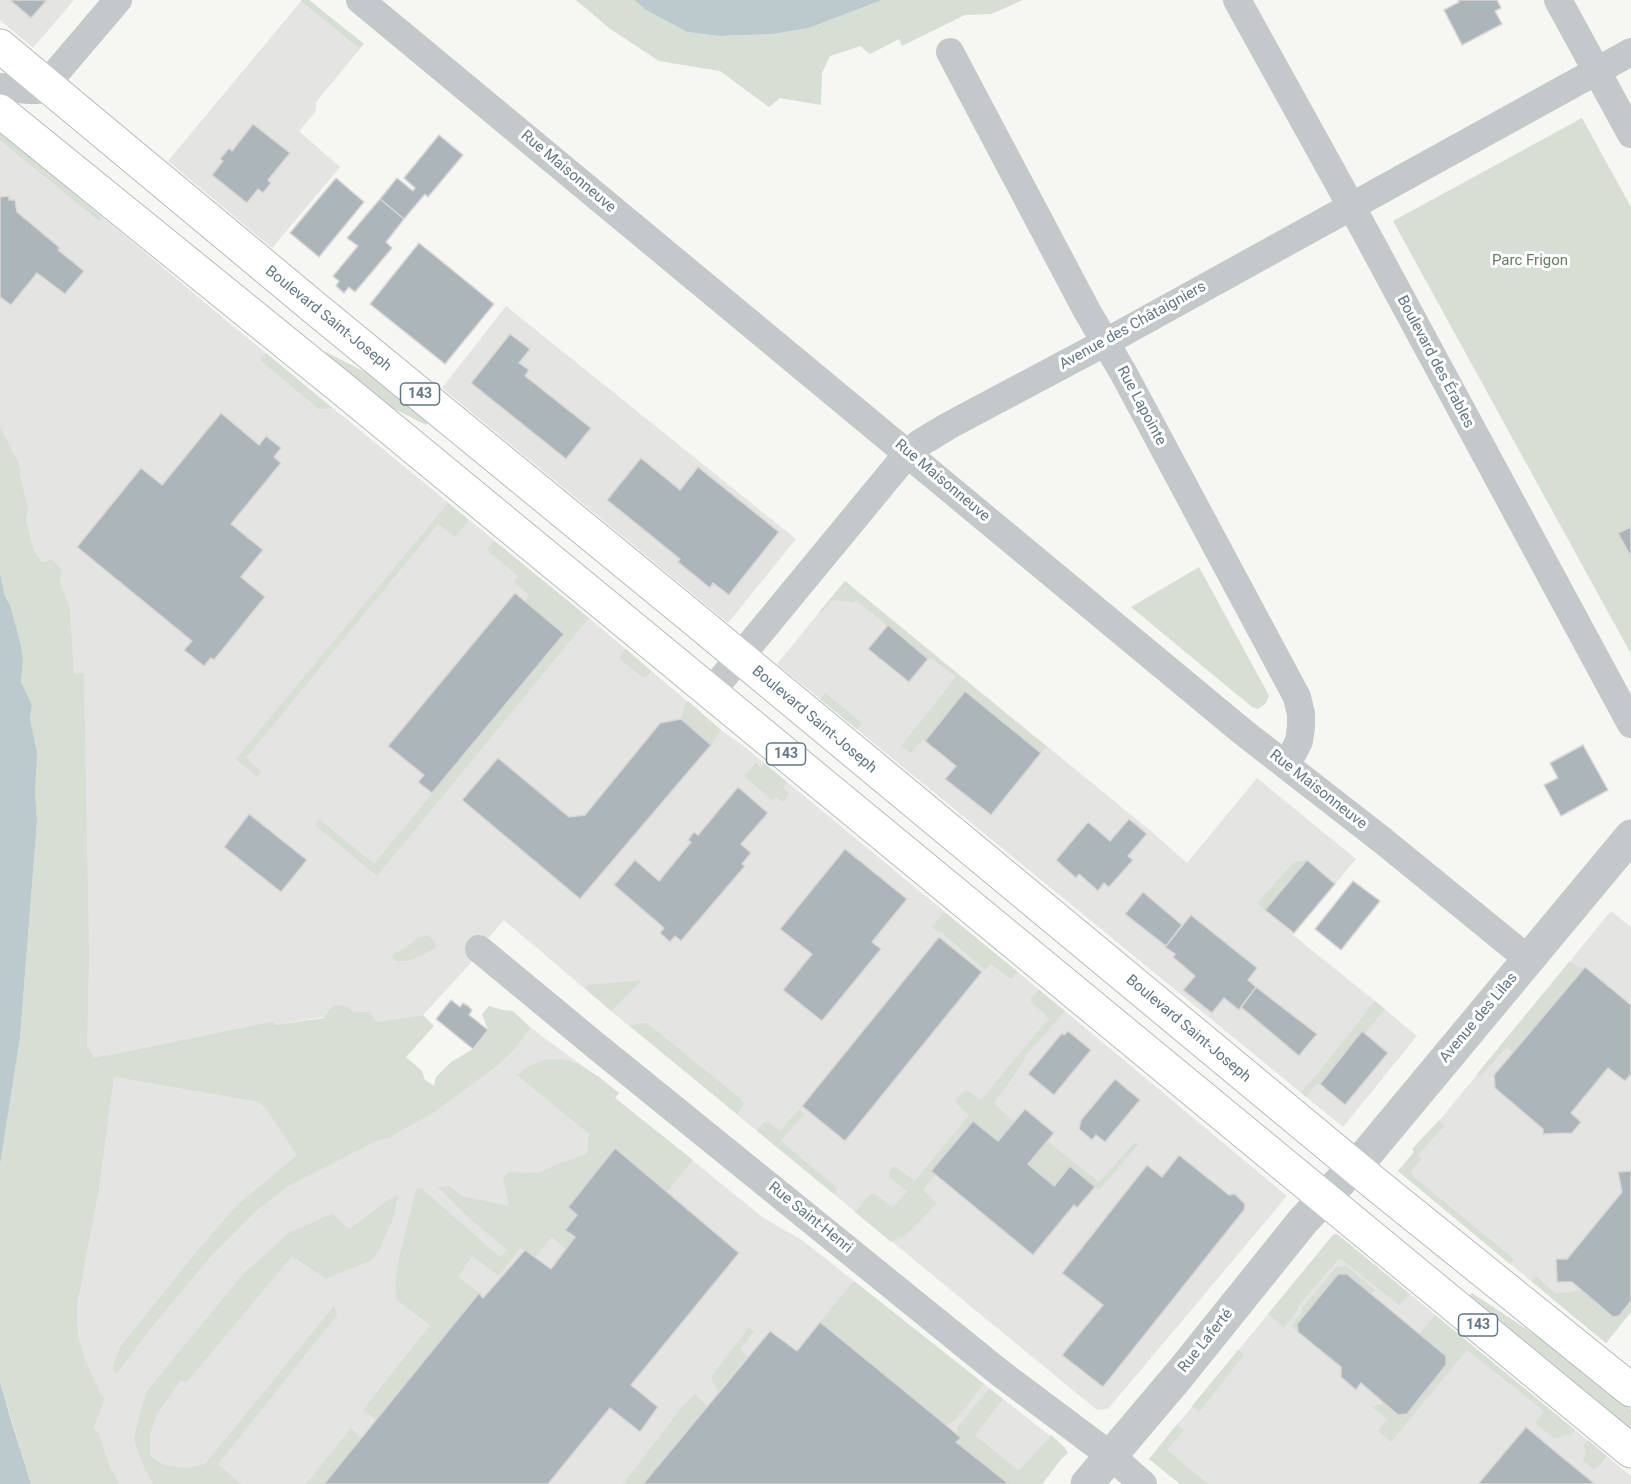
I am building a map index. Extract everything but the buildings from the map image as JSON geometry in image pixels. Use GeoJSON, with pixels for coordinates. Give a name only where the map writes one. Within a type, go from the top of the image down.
{"type":"FeatureCollection","features":[{"type":"Feature","properties":{"kind":"main road","name":"Boulevard Saint-Joseph"},"geometry":{"type":"LineString","coordinates":[[0,46],[1355,1167],[1627,1379]]}},
{"type":"Feature","properties":{"kind":"main road","name":"143"},"geometry":{"type":"LineString","coordinates":[[0,111],[355,399],[1631,1451]]}},
{"type":"Feature","properties":{"kind":"street"},"geometry":{"type":"LineString","coordinates":[[0,87],[38,90],[46,84],[118,0]]}},
{"type":"Feature","properties":{"kind":"street","name":"Rue Maisonneuve"},"geometry":{"type":"LineString","coordinates":[[360,0],[1244,732],[1528,959]]}},
{"type":"Feature","properties":{"kind":"street","name":"Boulevard des Érables"},"geometry":{"type":"LineString","coordinates":[[1237,0],[1352,207],[1631,724]]}},
{"type":"Feature","properties":{"kind":"street"},"geometry":{"type":"LineString","coordinates":[[1558,0],[1631,134]]}},
{"type":"Feature","properties":{"kind":"street","name":"Rue Lapointe"},"geometry":{"type":"LineString","coordinates":[[950,52],[1087,311],[1106,342],[1298,700],[1301,727],[1299,741],[1284,764]]}},
{"type":"Feature","properties":{"kind":"street","name":"Avenue des Châtaigniers"},"geometry":{"type":"LineString","coordinates":[[711,692],[908,453],[920,443],[1631,52]]}},
{"type":"Feature","properties":{"kind":"street","name":"Avenue des Lilas"},"geometry":{"type":"LineString","coordinates":[[1324,1198],[1355,1167],[1631,836]]}},
{"type":"Feature","properties":{"kind":"street","name":"Rue Saint-Henri"},"geometry":{"type":"LineString","coordinates":[[479,949],[1000,1372],[1111,1456],[1143,1484]]}},
{"type":"Feature","properties":{"kind":"street","name":"Rue Laferté"},"geometry":{"type":"LineString","coordinates":[[1087,1484],[1324,1198]]}},
{"type":"Feature","properties":{"kind":"shaded area"},"geometry":{"type":"Polygon","coordinates":[[[0,0],[74,0],[33,48],[0,20],[0,0]]]}},
{"type":"Feature","properties":{"kind":"shaded area"},"geometry":{"type":"Polygon","coordinates":[[[302,0],[309,0],[364,44],[316,102],[315,112],[299,131],[340,167],[272,248],[168,161],[302,0]]]}},
{"type":"Feature","properties":{"kind":"shaded area"},"geometry":{"type":"Polygon","coordinates":[[[634,0],[882,0],[809,28],[773,34],[719,36],[687,32],[646,10],[634,0]]]}},
{"type":"Feature","properties":{"kind":"shaded area"},"geometry":{"type":"Polygon","coordinates":[[[0,131],[721,730],[746,748],[1287,1196],[1108,1409],[1097,1410],[611,1011],[504,920],[479,949],[470,964],[423,1015],[376,1022],[369,1012],[353,1012],[275,1025],[274,1021],[94,1057],[87,1045],[84,674],[74,675],[70,607],[60,582],[34,550],[26,520],[28,507],[19,463],[0,426],[0,131]]]}},
{"type":"Feature","properties":{"kind":"shaded area"},"geometry":{"type":"Polygon","coordinates":[[[506,306],[796,539],[728,623],[442,388],[506,306]]]}},
{"type":"Feature","properties":{"kind":"shaded area"},"geometry":{"type":"Polygon","coordinates":[[[0,573],[21,646],[23,661],[21,682],[32,705],[30,719],[37,753],[35,792],[37,821],[20,1038],[0,1165],[0,573]]]}},
{"type":"Feature","properties":{"kind":"shaded area"},"geometry":{"type":"Polygon","coordinates":[[[845,581],[1187,863],[1257,778],[1356,859],[1293,935],[1417,1036],[1343,1127],[777,664],[845,581]]]}},
{"type":"Feature","properties":{"kind":"shaded area"},"geometry":{"type":"Polygon","coordinates":[[[1611,911],[1631,927],[1631,1312],[1606,1343],[1398,1171],[1611,911]]]}},
{"type":"Feature","properties":{"kind":"shaded area"},"geometry":{"type":"Polygon","coordinates":[[[531,1028],[619,1093],[615,1098],[765,1219],[802,1240],[1064,1447],[1068,1453],[1042,1484],[120,1484],[110,1467],[99,1433],[94,1428],[105,1399],[85,1359],[78,1335],[77,1306],[99,1190],[114,1077],[258,1102],[266,1109],[311,1174],[376,1141],[387,1139],[515,1049],[531,1028]]]}},
{"type":"Feature","properties":{"kind":"shaded area"},"geometry":{"type":"Polygon","coordinates":[[[1337,1234],[1631,1476],[1631,1484],[1180,1484],[1149,1459],[1333,1235],[1337,1234]]]}},
{"type":"Feature","properties":{"kind":"shaded area"},"geometry":{"type":"Polygon","coordinates":[[[0,1382],[11,1420],[31,1484],[0,1484],[0,1382]]]}},
{"type":"Feature","properties":{"kind":"green space"},"geometry":{"type":"Polygon","coordinates":[[[302,0],[309,0],[364,44],[359,48],[302,0]]]}},
{"type":"Feature","properties":{"kind":"green space"},"geometry":{"type":"Polygon","coordinates":[[[576,0],[634,0],[646,10],[687,32],[719,36],[773,34],[809,28],[882,0],[1023,0],[991,14],[965,15],[902,46],[899,39],[870,54],[860,46],[830,56],[822,73],[821,105],[780,98],[769,107],[720,71],[659,61],[609,28],[576,0]]]}},
{"type":"Feature","properties":{"kind":"green space","name":"Parc Frigon"},"geometry":{"type":"Polygon","coordinates":[[[1582,118],[1631,207],[1631,654],[1393,221],[1582,118]]]}},
{"type":"Feature","properties":{"kind":"green space"},"geometry":{"type":"Polygon","coordinates":[[[0,131],[101,217],[99,221],[0,140],[0,131]]]}},
{"type":"Feature","properties":{"kind":"green space"},"geometry":{"type":"Polygon","coordinates":[[[326,352],[377,378],[430,420],[426,425],[379,401],[322,356],[326,352]]]}},
{"type":"Feature","properties":{"kind":"green space"},"geometry":{"type":"Polygon","coordinates":[[[266,353],[332,408],[319,409],[260,360],[266,353]]]}},
{"type":"Feature","properties":{"kind":"green space"},"geometry":{"type":"Polygon","coordinates":[[[0,426],[19,463],[28,507],[26,520],[34,550],[43,563],[51,559],[62,570],[60,582],[70,607],[74,674],[84,673],[89,955],[87,1045],[94,1057],[274,1021],[275,1025],[323,1018],[334,1005],[347,1006],[353,1012],[370,1012],[376,1022],[423,1015],[434,1026],[406,1057],[422,1071],[425,1080],[434,1086],[436,1077],[451,1062],[473,1049],[488,1030],[482,1014],[489,1006],[513,1011],[531,1028],[515,1049],[498,1065],[433,1113],[387,1139],[376,1141],[287,1187],[257,1210],[212,1255],[116,1374],[113,1366],[120,1347],[197,1251],[237,1205],[297,1155],[266,1109],[258,1102],[114,1077],[99,1190],[77,1306],[78,1335],[85,1359],[105,1399],[94,1428],[99,1433],[110,1467],[120,1484],[31,1484],[0,1382],[0,1165],[20,1038],[37,821],[30,719],[32,705],[21,682],[23,661],[0,573],[0,426]]]}},
{"type":"Feature","properties":{"kind":"green space"},"geometry":{"type":"Polygon","coordinates":[[[448,503],[469,520],[455,537],[438,524],[246,758],[261,771],[257,777],[236,759],[448,503]]]}},
{"type":"Feature","properties":{"kind":"green space"},"geometry":{"type":"Polygon","coordinates":[[[494,541],[589,618],[377,876],[315,825],[319,819],[374,864],[564,634],[525,601],[529,595],[513,582],[518,576],[487,550],[494,541]]]}},
{"type":"Feature","properties":{"kind":"green space"},"geometry":{"type":"Polygon","coordinates":[[[1199,567],[1269,696],[1266,703],[1258,709],[1252,707],[1131,607],[1199,567]]]}},
{"type":"Feature","properties":{"kind":"green space"},"geometry":{"type":"Polygon","coordinates":[[[845,581],[1047,747],[1041,753],[965,691],[925,741],[922,740],[911,753],[901,746],[956,677],[931,658],[928,659],[856,600],[853,602],[832,600],[821,613],[819,612],[845,581]]]}},
{"type":"Feature","properties":{"kind":"green space"},"geometry":{"type":"Polygon","coordinates":[[[626,649],[651,671],[646,677],[642,677],[620,659],[626,649]]]}},
{"type":"Feature","properties":{"kind":"green space"},"geometry":{"type":"Polygon","coordinates":[[[825,693],[862,723],[857,729],[820,699],[825,693]]]}},
{"type":"Feature","properties":{"kind":"green space"},"geometry":{"type":"Polygon","coordinates":[[[688,701],[721,730],[711,745],[681,719],[688,701]]]}},
{"type":"Feature","properties":{"kind":"green space"},"geometry":{"type":"Polygon","coordinates":[[[756,763],[761,768],[765,764],[787,782],[783,787],[789,794],[783,802],[776,797],[772,800],[744,776],[756,763]]]}},
{"type":"Feature","properties":{"kind":"green space"},"geometry":{"type":"Polygon","coordinates":[[[1307,860],[1265,910],[1257,903],[1294,862],[1307,860]]]}},
{"type":"Feature","properties":{"kind":"green space"},"geometry":{"type":"Polygon","coordinates":[[[944,912],[1018,972],[1013,978],[1009,978],[991,964],[985,970],[932,927],[944,912]]]}},
{"type":"Feature","properties":{"kind":"green space"},"geometry":{"type":"Polygon","coordinates":[[[428,935],[435,941],[435,948],[408,961],[395,961],[392,957],[418,938],[428,935]]]}},
{"type":"Feature","properties":{"kind":"green space"},"geometry":{"type":"Polygon","coordinates":[[[1569,962],[1583,968],[1513,1052],[1507,1047],[1480,1077],[1477,1074],[1569,962]]]}},
{"type":"Feature","properties":{"kind":"green space"},"geometry":{"type":"Polygon","coordinates":[[[642,980],[611,1011],[585,988],[588,985],[642,980]]]}},
{"type":"Feature","properties":{"kind":"green space"},"geometry":{"type":"Polygon","coordinates":[[[1039,990],[1065,1011],[1027,1054],[994,1103],[1014,1122],[998,1141],[973,1121],[931,1171],[935,1175],[923,1190],[937,1203],[905,1236],[891,1242],[855,1212],[871,1194],[875,1194],[893,1208],[907,1191],[889,1177],[889,1172],[893,1167],[915,1181],[969,1115],[957,1104],[956,1100],[964,1091],[968,1091],[981,1100],[1049,1018],[1031,1002],[1031,998],[1039,990]]]}},
{"type":"Feature","properties":{"kind":"green space"},"geometry":{"type":"Polygon","coordinates":[[[1375,1001],[1385,1009],[1365,1033],[1362,1031],[1320,1084],[1317,1084],[1306,1097],[1301,1092],[1375,1001]]]}},
{"type":"Feature","properties":{"kind":"green space"},"geometry":{"type":"Polygon","coordinates":[[[641,1023],[652,1027],[741,1099],[744,1104],[737,1114],[630,1026],[641,1023]]]}},
{"type":"Feature","properties":{"kind":"green space"},"geometry":{"type":"Polygon","coordinates":[[[547,1059],[562,1059],[579,1064],[599,1077],[619,1093],[615,1098],[693,1160],[667,1192],[614,1148],[568,1207],[577,1215],[565,1229],[575,1237],[566,1249],[552,1237],[535,1257],[521,1247],[499,1276],[472,1256],[458,1277],[479,1293],[376,1420],[363,1410],[430,1325],[397,1300],[395,1287],[399,1259],[416,1189],[421,1188],[500,1257],[507,1250],[469,1218],[438,1187],[449,1186],[462,1196],[509,1206],[503,1179],[509,1172],[539,1173],[587,1154],[589,1134],[517,1075],[529,1066],[547,1059]]]}},
{"type":"Feature","properties":{"kind":"green space"},"geometry":{"type":"Polygon","coordinates":[[[799,1109],[804,1114],[781,1141],[837,1188],[835,1195],[757,1131],[764,1122],[768,1122],[780,1131],[799,1109]]]}},
{"type":"Feature","properties":{"kind":"green space"},"geometry":{"type":"Polygon","coordinates":[[[1439,1120],[1444,1126],[1418,1155],[1422,1159],[1414,1167],[1412,1172],[1414,1177],[1514,1259],[1510,1264],[1398,1171],[1414,1152],[1412,1149],[1439,1120]]]}},
{"type":"Feature","properties":{"kind":"green space"},"geometry":{"type":"Polygon","coordinates":[[[1047,1141],[1099,1182],[1134,1143],[1139,1144],[1099,1190],[1070,1166],[1054,1186],[1028,1164],[1047,1141]]]}},
{"type":"Feature","properties":{"kind":"green space"},"geometry":{"type":"Polygon","coordinates":[[[398,1195],[393,1219],[378,1252],[370,1261],[326,1279],[292,1256],[186,1383],[181,1380],[157,1414],[150,1434],[150,1456],[164,1465],[187,1468],[205,1464],[334,1306],[337,1315],[218,1464],[241,1484],[153,1484],[134,1440],[147,1391],[243,1274],[290,1232],[332,1214],[349,1229],[398,1195]]]}},
{"type":"Feature","properties":{"kind":"green space"},"geometry":{"type":"Polygon","coordinates":[[[1337,1234],[1410,1294],[1399,1305],[1341,1259],[1298,1306],[1298,1310],[1284,1328],[1268,1314],[1333,1235],[1337,1234]]]}},
{"type":"Feature","properties":{"kind":"green space"},"geometry":{"type":"Polygon","coordinates":[[[1345,1265],[1375,1290],[1371,1294],[1347,1274],[1338,1274],[1298,1324],[1298,1332],[1291,1326],[1302,1312],[1302,1308],[1337,1266],[1345,1265]]]}},
{"type":"Feature","properties":{"kind":"green space"},"geometry":{"type":"Polygon","coordinates":[[[1536,1276],[1556,1294],[1582,1290],[1613,1317],[1619,1316],[1631,1301],[1631,1312],[1606,1343],[1531,1281],[1536,1276]]]}},
{"type":"Feature","properties":{"kind":"green space"},"geometry":{"type":"Polygon","coordinates":[[[854,1281],[984,1384],[954,1421],[946,1425],[820,1322],[854,1281]]]}},
{"type":"Feature","properties":{"kind":"green space"},"geometry":{"type":"Polygon","coordinates":[[[1472,1293],[1567,1356],[1631,1409],[1631,1429],[1469,1297],[1472,1293]]]}},
{"type":"Feature","properties":{"kind":"green space"},"geometry":{"type":"Polygon","coordinates":[[[1435,1315],[1575,1430],[1570,1436],[1566,1434],[1554,1438],[1535,1423],[1544,1411],[1467,1350],[1391,1442],[1378,1431],[1387,1419],[1372,1407],[1384,1403],[1398,1415],[1407,1414],[1446,1365],[1446,1356],[1419,1334],[1435,1315]]]}},
{"type":"Feature","properties":{"kind":"green space"},"geometry":{"type":"Polygon","coordinates":[[[749,1327],[754,1331],[740,1350],[747,1357],[718,1391],[711,1377],[749,1327]]]}},
{"type":"Feature","properties":{"kind":"green space"},"geometry":{"type":"Polygon","coordinates":[[[1238,1350],[1244,1355],[1199,1412],[1192,1406],[1238,1350]]]}},
{"type":"Feature","properties":{"kind":"green space"},"geometry":{"type":"Polygon","coordinates":[[[989,1389],[1003,1399],[975,1435],[1019,1471],[1051,1435],[1068,1453],[1042,1484],[1009,1484],[956,1442],[961,1438],[957,1434],[958,1426],[989,1389]]]}},
{"type":"Feature","properties":{"kind":"green space"},"geometry":{"type":"Polygon","coordinates":[[[695,1394],[707,1406],[643,1484],[623,1484],[678,1412],[695,1394]]]}},
{"type":"Feature","properties":{"kind":"green space"},"geometry":{"type":"Polygon","coordinates":[[[1177,1424],[1184,1430],[1167,1450],[1208,1484],[1180,1484],[1149,1459],[1177,1424]]]}},
{"type":"Feature","properties":{"kind":"green space"},"geometry":{"type":"Polygon","coordinates":[[[351,1428],[361,1438],[324,1484],[306,1484],[351,1428]]]}},
{"type":"Feature","properties":{"kind":"green space"},"geometry":{"type":"Polygon","coordinates":[[[1588,1440],[1607,1456],[1595,1470],[1583,1461],[1586,1450],[1583,1447],[1588,1440]]]}}]}
